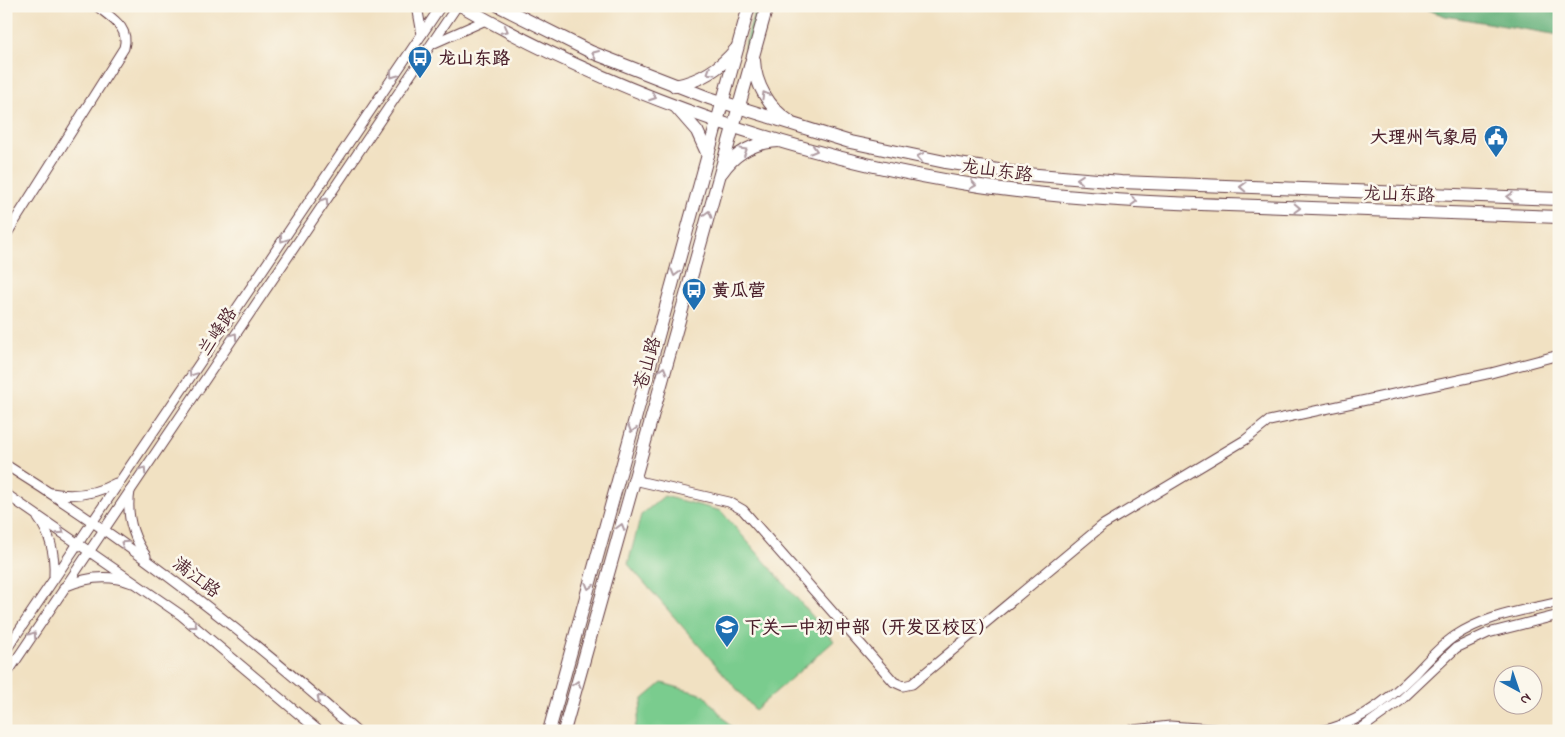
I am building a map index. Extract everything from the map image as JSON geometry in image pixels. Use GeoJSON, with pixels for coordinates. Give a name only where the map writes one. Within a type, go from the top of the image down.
{"type":"FeatureCollection","features":[{"type":"Feature","properties":{"kind":"main road","name":"龙山东路"},"geometry":{"type":"LineString","coordinates":[[462,6],[583,69],[672,104],[784,141],[845,159],[905,173],[981,186],[1055,195],[1146,202],[1559,217]]}},
{"type":"Feature","properties":{"kind":"main road","name":"龙山东路"},"geometry":{"type":"LineString","coordinates":[[500,6],[591,52],[675,86],[850,142],[918,157],[984,168],[1072,179],[1173,185],[1559,199]]}},
{"type":"Feature","properties":{"kind":"main road","name":"苍山路"},"geometry":{"type":"LineString","coordinates":[[549,731],[749,6]]}},
{"type":"Feature","properties":{"kind":"main road","name":"苍山路"},"geometry":{"type":"LineString","coordinates":[[564,731],[767,6]]}},
{"type":"Feature","properties":{"kind":"main road"},"geometry":{"type":"LineString","coordinates":[[675,86],[694,81],[712,72],[738,47]]}},
{"type":"Feature","properties":{"kind":"main road"},"geometry":{"type":"LineString","coordinates":[[753,54],[756,75],[764,94],[777,112],[795,125]]}},
{"type":"Feature","properties":{"kind":"main road"},"geometry":{"type":"LineString","coordinates":[[672,104],[692,124],[708,155]]}},
{"type":"Feature","properties":{"kind":"main road"},"geometry":{"type":"LineString","coordinates":[[717,181],[731,160],[745,150],[760,144],[784,141]]}},
{"type":"Feature","properties":{"kind":"street"},"geometry":{"type":"LineString","coordinates":[[6,235],[124,48],[126,37],[122,28],[97,6]]}},
{"type":"Feature","properties":{"kind":"street"},"geometry":{"type":"LineString","coordinates":[[417,6],[422,34]]}},
{"type":"Feature","properties":{"kind":"street","name":"兰峰路"},"geometry":{"type":"LineString","coordinates":[[6,650],[118,481],[441,6]]}},
{"type":"Feature","properties":{"kind":"street","name":"兰峰路"},"geometry":{"type":"LineString","coordinates":[[6,675],[457,6]]}},
{"type":"Feature","properties":{"kind":"street"},"geometry":{"type":"LineString","coordinates":[[432,44],[486,20]]}},
{"type":"Feature","properties":{"kind":"street"},"geometry":{"type":"LineString","coordinates":[[634,480],[729,502],[743,510],[894,682],[903,686],[912,684],[1103,525],[1245,440],[1269,420],[1491,373],[1559,355]]}},
{"type":"Feature","properties":{"kind":"street","name":"满江路"},"geometry":{"type":"LineString","coordinates":[[6,465],[161,570],[241,631],[356,731]]}},
{"type":"Feature","properties":{"kind":"street"},"geometry":{"type":"LineString","coordinates":[[48,492],[82,494],[101,490],[118,481]]}},
{"type":"Feature","properties":{"kind":"street"},"geometry":{"type":"LineString","coordinates":[[130,489],[128,509],[135,538],[146,556],[161,570]]}},
{"type":"Feature","properties":{"kind":"street"},"geometry":{"type":"LineString","coordinates":[[6,494],[144,588],[212,639],[319,731]]}},
{"type":"Feature","properties":{"kind":"street"},"geometry":{"type":"LineString","coordinates":[[33,512],[50,539],[54,558],[54,578]]}},
{"type":"Feature","properties":{"kind":"street"},"geometry":{"type":"LineString","coordinates":[[64,587],[89,578],[107,577],[126,581],[144,588]]}},
{"type":"Feature","properties":{"kind":"street"},"geometry":{"type":"LineString","coordinates":[[1320,731],[1346,724],[1375,707],[1407,681],[1443,645],[1465,630],[1494,617],[1559,602]]}},
{"type":"Feature","properties":{"kind":"street"},"geometry":{"type":"LineString","coordinates":[[1358,731],[1400,701],[1448,654],[1461,645],[1498,630],[1559,615]]}},
{"type":"Feature","properties":{"kind":"street"},"geometry":{"type":"LineString","coordinates":[[1124,731],[1170,726],[1238,731]]}},
{"type":"Feature","properties":{"kind":"green space"},"geometry":{"type":"Polygon","coordinates":[[[756,6],[761,6],[749,51],[744,48],[756,6]]]}},
{"type":"Feature","properties":{"kind":"green space"},"geometry":{"type":"Polygon","coordinates":[[[1417,6],[1559,6],[1559,35],[1445,16],[1417,6]]]}},
{"type":"Feature","properties":{"kind":"green space"},"geometry":{"type":"Polygon","coordinates":[[[664,496],[721,511],[834,641],[755,710],[628,564],[641,515],[664,496]]]}},
{"type":"Feature","properties":{"kind":"green space"},"geometry":{"type":"Polygon","coordinates":[[[662,683],[704,695],[735,731],[634,731],[643,699],[662,683]]]}},
{"type":"Feature","properties":{"kind":"place","name":"龙山东路"},"geometry":{"type":"Point","coordinates":[420,79]}},
{"type":"Feature","properties":{"kind":"place","name":"大理州气象局"},"geometry":{"type":"Point","coordinates":[1496,158]}},
{"type":"Feature","properties":{"kind":"place","name":"黄瓜营"},"geometry":{"type":"Point","coordinates":[694,311]}},
{"type":"Feature","properties":{"kind":"place","name":"下关一中初中部（开发区校区）"},"geometry":{"type":"Point","coordinates":[727,648]}}]}
